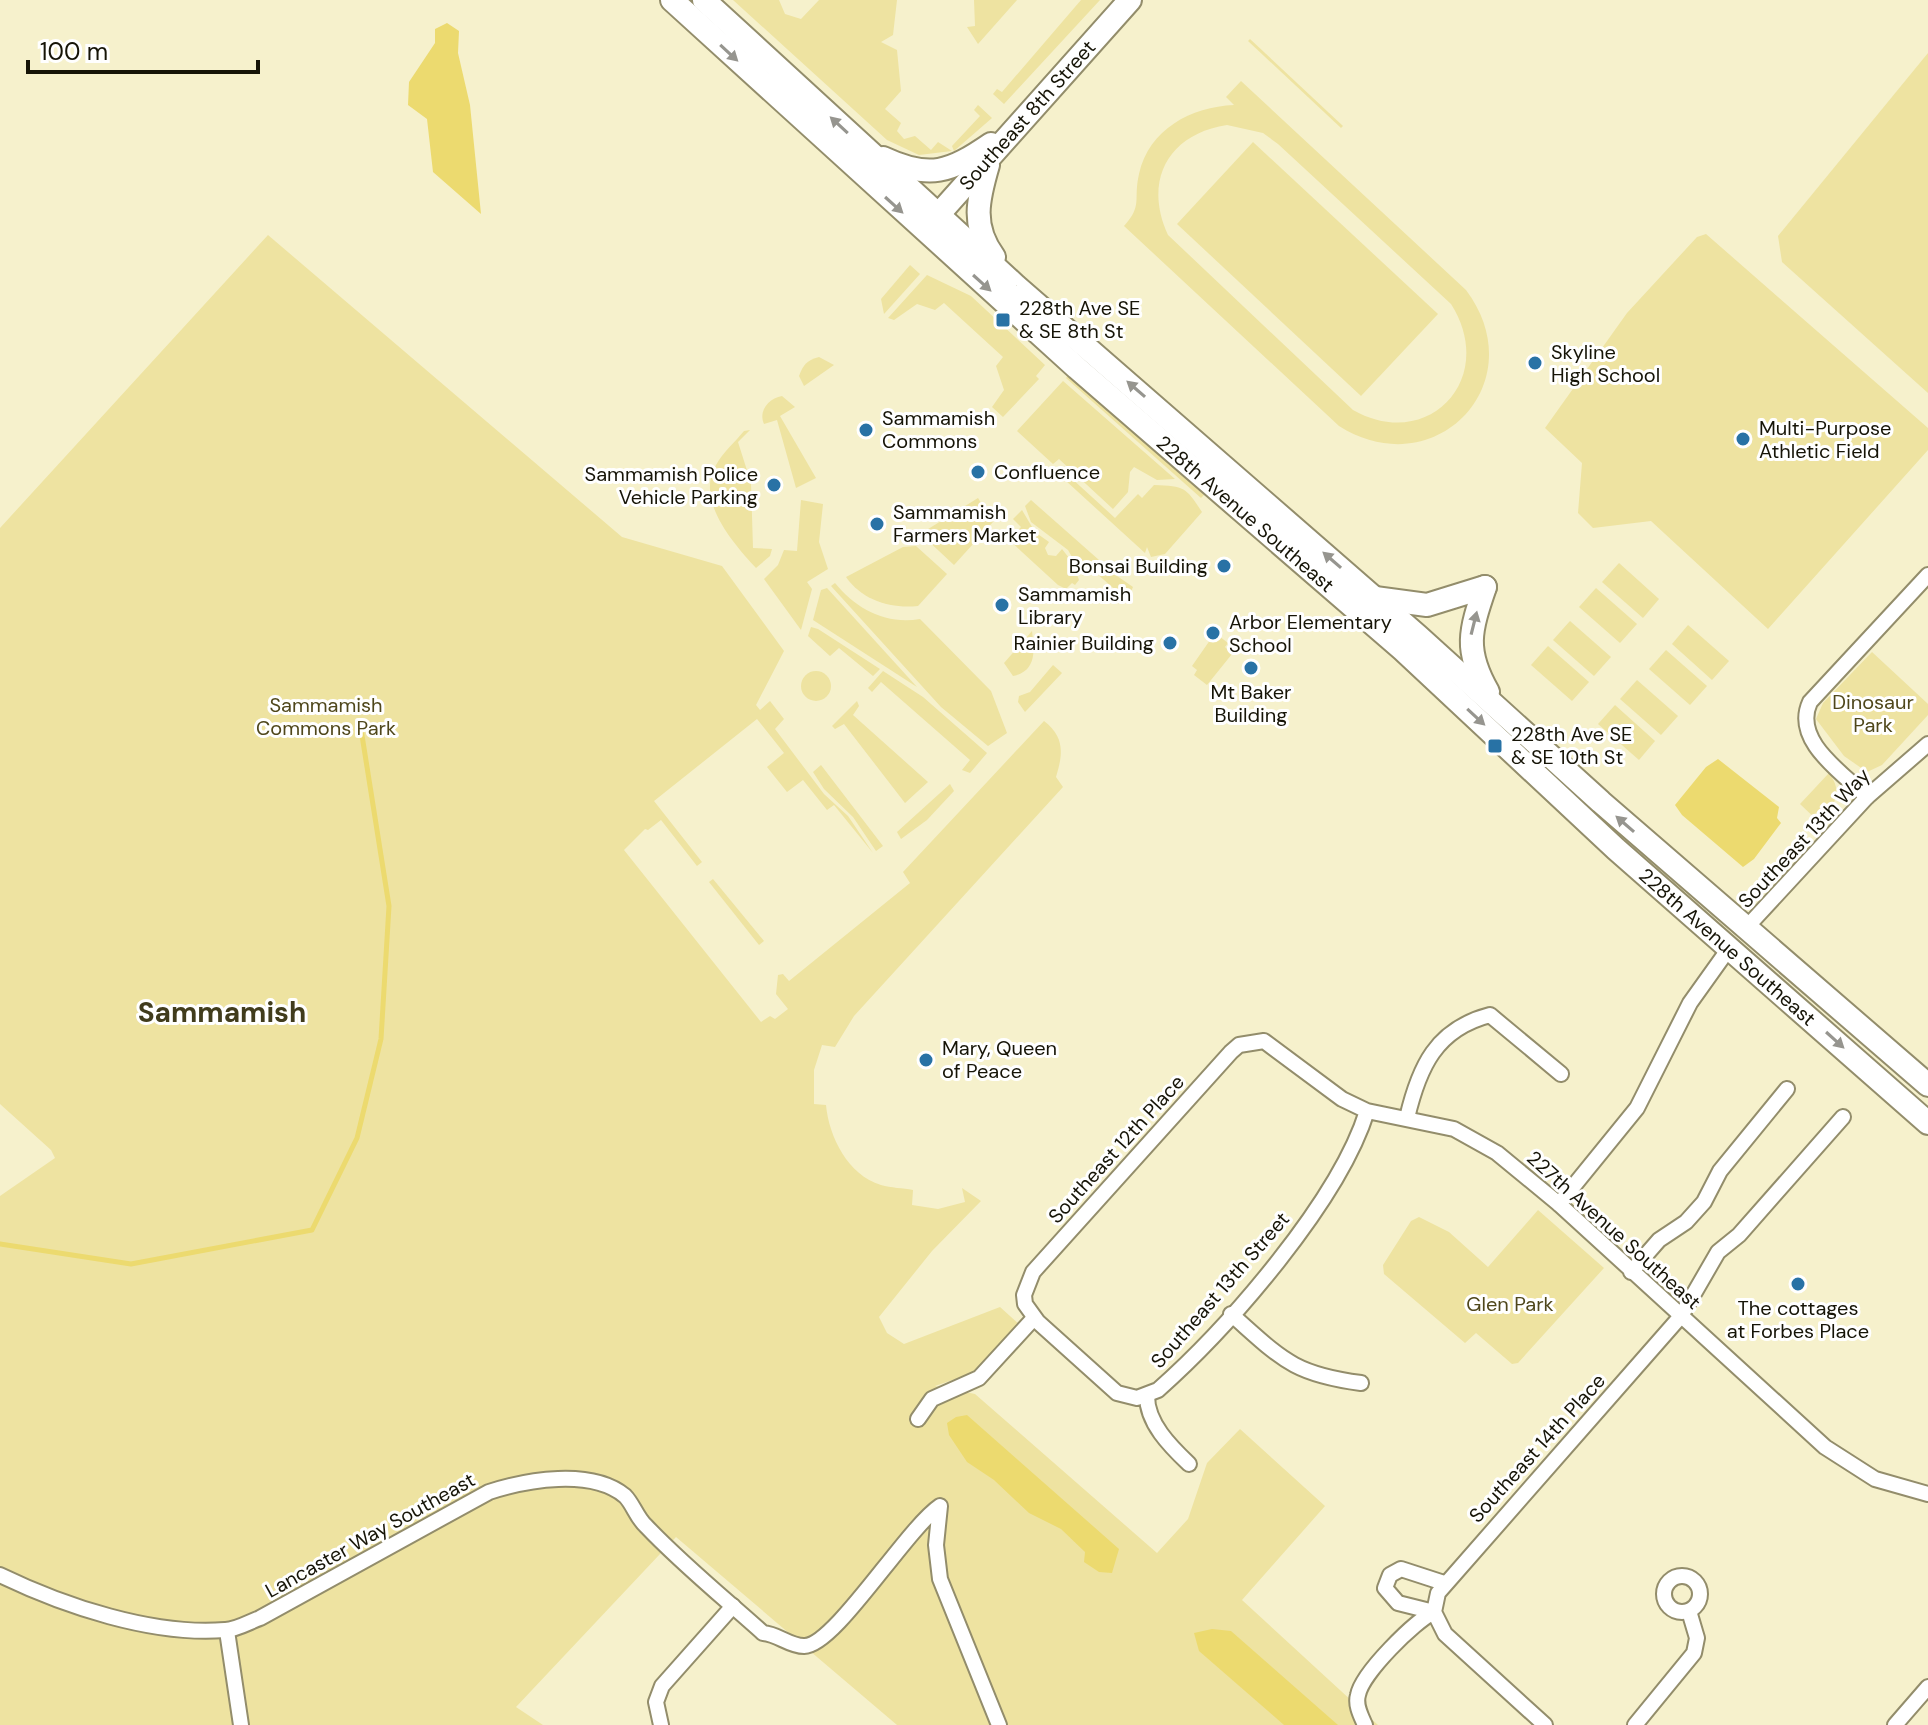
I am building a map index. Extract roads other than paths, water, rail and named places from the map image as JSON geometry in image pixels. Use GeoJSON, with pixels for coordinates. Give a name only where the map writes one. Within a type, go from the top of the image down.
{"type":"FeatureCollection","features":[{"type":"Feature","properties":{"kind":"main road","name":"228th Avenue Southeast"},"geometry":{"type":"LineString","coordinates":[[672,0],[931,223],[1393,641],[1616,849],[1928,1123]]}},
{"type":"Feature","properties":{"kind":"main road","name":"228th Avenue Southeast"},"geometry":{"type":"LineString","coordinates":[[704,0],[865,149],[931,223],[1016,286],[1928,1085]]}},
{"type":"Feature","properties":{"kind":"main road","name":"Southeast 8th Street"},"geometry":{"type":"LineString","coordinates":[[931,223],[1130,0]]}},
{"type":"Feature","properties":{"kind":"main road"},"geometry":{"type":"LineString","coordinates":[[865,149],[905,168],[936,172],[969,159],[1018,125]]}},
{"type":"Feature","properties":{"kind":"main road"},"geometry":{"type":"LineString","coordinates":[[991,155],[977,204],[977,222],[988,248],[1016,286]]}},
{"type":"Feature","properties":{"kind":"main road"},"geometry":{"type":"LineString","coordinates":[[1375,598],[1427,605],[1485,587],[1472,625],[1471,649],[1478,674],[1498,709]]}},
{"type":"Feature","properties":{"kind":"main road"},"geometry":{"type":"LineString","coordinates":[[1663,856],[1677,884],[1717,919],[1730,947],[1751,949],[1788,981],[1805,978]]}},
{"type":"Feature","properties":{"kind":"street"},"geometry":{"type":"LineString","coordinates":[[1867,797],[1813,744],[1805,723],[1810,702],[1928,575]]}},
{"type":"Feature","properties":{"kind":"street","name":"Southeast 13th Way"},"geometry":{"type":"LineString","coordinates":[[1746,928],[1867,797],[1928,744]]}},
{"type":"Feature","properties":{"kind":"street"},"geometry":{"type":"LineString","coordinates":[[1559,1204],[1637,1108],[1690,1003],[1730,947]]}},
{"type":"Feature","properties":{"kind":"street"},"geometry":{"type":"LineString","coordinates":[[1407,1118],[1416,1079],[1438,1047],[1463,1022],[1490,1015],[1561,1074]]}},
{"type":"Feature","properties":{"kind":"street","name":"227th Avenue Southeast"},"geometry":{"type":"LineString","coordinates":[[1251,1041],[1274,1045],[1329,1091],[1367,1111],[1434,1123],[1476,1140],[1559,1204],[1825,1447],[1875,1479],[1928,1494]]}},
{"type":"Feature","properties":{"kind":"street","name":"Southeast 12th Place"},"geometry":{"type":"LineString","coordinates":[[1034,1318],[1024,1295],[1033,1272],[1231,1052],[1251,1041]]}},
{"type":"Feature","properties":{"kind":"street"},"geometry":{"type":"LineString","coordinates":[[1631,1272],[1659,1240],[1686,1222],[1704,1202],[1720,1171],[1787,1089]]}},
{"type":"Feature","properties":{"kind":"street","name":"Southeast 13th Street"},"geometry":{"type":"LineString","coordinates":[[1142,1397],[1167,1382],[1231,1314],[1305,1225],[1351,1151],[1367,1111]]}},
{"type":"Feature","properties":{"kind":"street","name":"Southeast 14th Place"},"geometry":{"type":"LineString","coordinates":[[1434,1612],[1444,1583],[1681,1316],[1718,1252],[1739,1235],[1843,1117]]}},
{"type":"Feature","properties":{"kind":"street"},"geometry":{"type":"LineString","coordinates":[[1231,1314],[1300,1370],[1319,1378],[1361,1383]]}},
{"type":"Feature","properties":{"kind":"street"},"geometry":{"type":"LineString","coordinates":[[918,1419],[932,1399],[979,1378],[1034,1318],[1111,1389],[1142,1397],[1147,1412],[1175,1451],[1189,1464]]}},
{"type":"Feature","properties":{"kind":"street","name":"Lancaster Way Southeast"},"geometry":{"type":"LineString","coordinates":[[0,1575],[54,1598],[133,1621],[227,1631],[260,1618],[489,1492],[510,1485],[580,1479],[624,1496],[643,1524],[763,1633],[775,1634],[795,1645],[813,1645],[833,1631],[906,1538],[940,1506],[936,1545],[940,1579],[999,1725]]}},
{"type":"Feature","properties":{"kind":"street"},"geometry":{"type":"LineString","coordinates":[[1444,1583],[1401,1569],[1390,1575],[1385,1588],[1398,1603],[1434,1612],[1445,1634],[1545,1725]]}},
{"type":"Feature","properties":{"kind":"street"},"geometry":{"type":"LineString","coordinates":[[661,1725],[657,1709],[662,1686],[733,1606]]}},
{"type":"Feature","properties":{"kind":"street"},"geometry":{"type":"LineString","coordinates":[[1635,1725],[1694,1653],[1697,1638],[1689,1611]]}},
{"type":"Feature","properties":{"kind":"street"},"geometry":{"type":"LineString","coordinates":[[1365,1725],[1357,1696],[1364,1681],[1420,1619],[1434,1612]]}},
{"type":"Feature","properties":{"kind":"street"},"geometry":{"type":"LineString","coordinates":[[227,1631],[241,1725]]}},
{"type":"Feature","properties":{"kind":"street"},"geometry":{"type":"LineString","coordinates":[[1895,1725],[1928,1687]]}},
{"type":"Feature","properties":{"kind":"waterway"},"geometry":{"type":"LineString","coordinates":[[0,1244],[131,1264],[312,1230],[357,1138],[381,1039],[389,906],[361,729]]}},
{"type":"Feature","properties":{"kind":"place","name":"228th Ave SE & SE 8th St"},"geometry":{"type":"Point","coordinates":[1003,320]}},
{"type":"Feature","properties":{"kind":"place","name":"Skyline High School"},"geometry":{"type":"Point","coordinates":[1535,363]}},
{"type":"Feature","properties":{"kind":"place","name":"Sammamish Commons"},"geometry":{"type":"Point","coordinates":[866,430]}},
{"type":"Feature","properties":{"kind":"place","name":"Multi-Purpose Athletic Field"},"geometry":{"type":"Point","coordinates":[1743,439]}},
{"type":"Feature","properties":{"kind":"place","name":"Confluence"},"geometry":{"type":"Point","coordinates":[978,472]}},
{"type":"Feature","properties":{"kind":"place","name":"Sammamish Police Vehicle Parking"},"geometry":{"type":"Point","coordinates":[774,485]}},
{"type":"Feature","properties":{"kind":"place","name":"Sammamish Farmers Market"},"geometry":{"type":"Point","coordinates":[877,524]}},
{"type":"Feature","properties":{"kind":"place","name":"Bonsai Building"},"geometry":{"type":"Point","coordinates":[1224,566]}},
{"type":"Feature","properties":{"kind":"place","name":"Sammamish Library"},"geometry":{"type":"Point","coordinates":[1002,605]}},
{"type":"Feature","properties":{"kind":"place","name":"Arbor Elementary School"},"geometry":{"type":"Point","coordinates":[1213,633]}},
{"type":"Feature","properties":{"kind":"place","name":"Rainier Building"},"geometry":{"type":"Point","coordinates":[1170,643]}},
{"type":"Feature","properties":{"kind":"place","name":"Mt Baker Building"},"geometry":{"type":"Point","coordinates":[1251,668]}},
{"type":"Feature","properties":{"kind":"place","name":"228th Ave SE & SE 10th St"},"geometry":{"type":"Point","coordinates":[1495,746]}},
{"type":"Feature","properties":{"kind":"place","name":"Mary, Queen of Peace"},"geometry":{"type":"Point","coordinates":[926,1060]}},
{"type":"Feature","properties":{"kind":"place","name":"The cottages at Forbes Place"},"geometry":{"type":"Point","coordinates":[1798,1284]}},
{"type":"Feature","properties":{"kind":"district","name":"Sammamish"},"geometry":{"type":"Point","coordinates":[222,1012]}},
{"type":"Feature","properties":{"kind":"park label","name":"Dinosaur Park"},"geometry":{"type":"Point","coordinates":[1873,714]}},
{"type":"Feature","properties":{"kind":"park label","name":"Sammamish Commons Park"},"geometry":{"type":"Point","coordinates":[326,716]}},
{"type":"Feature","properties":{"kind":"park label","name":"Glen Park"},"geometry":{"type":"Point","coordinates":[1510,1304]}}]}
